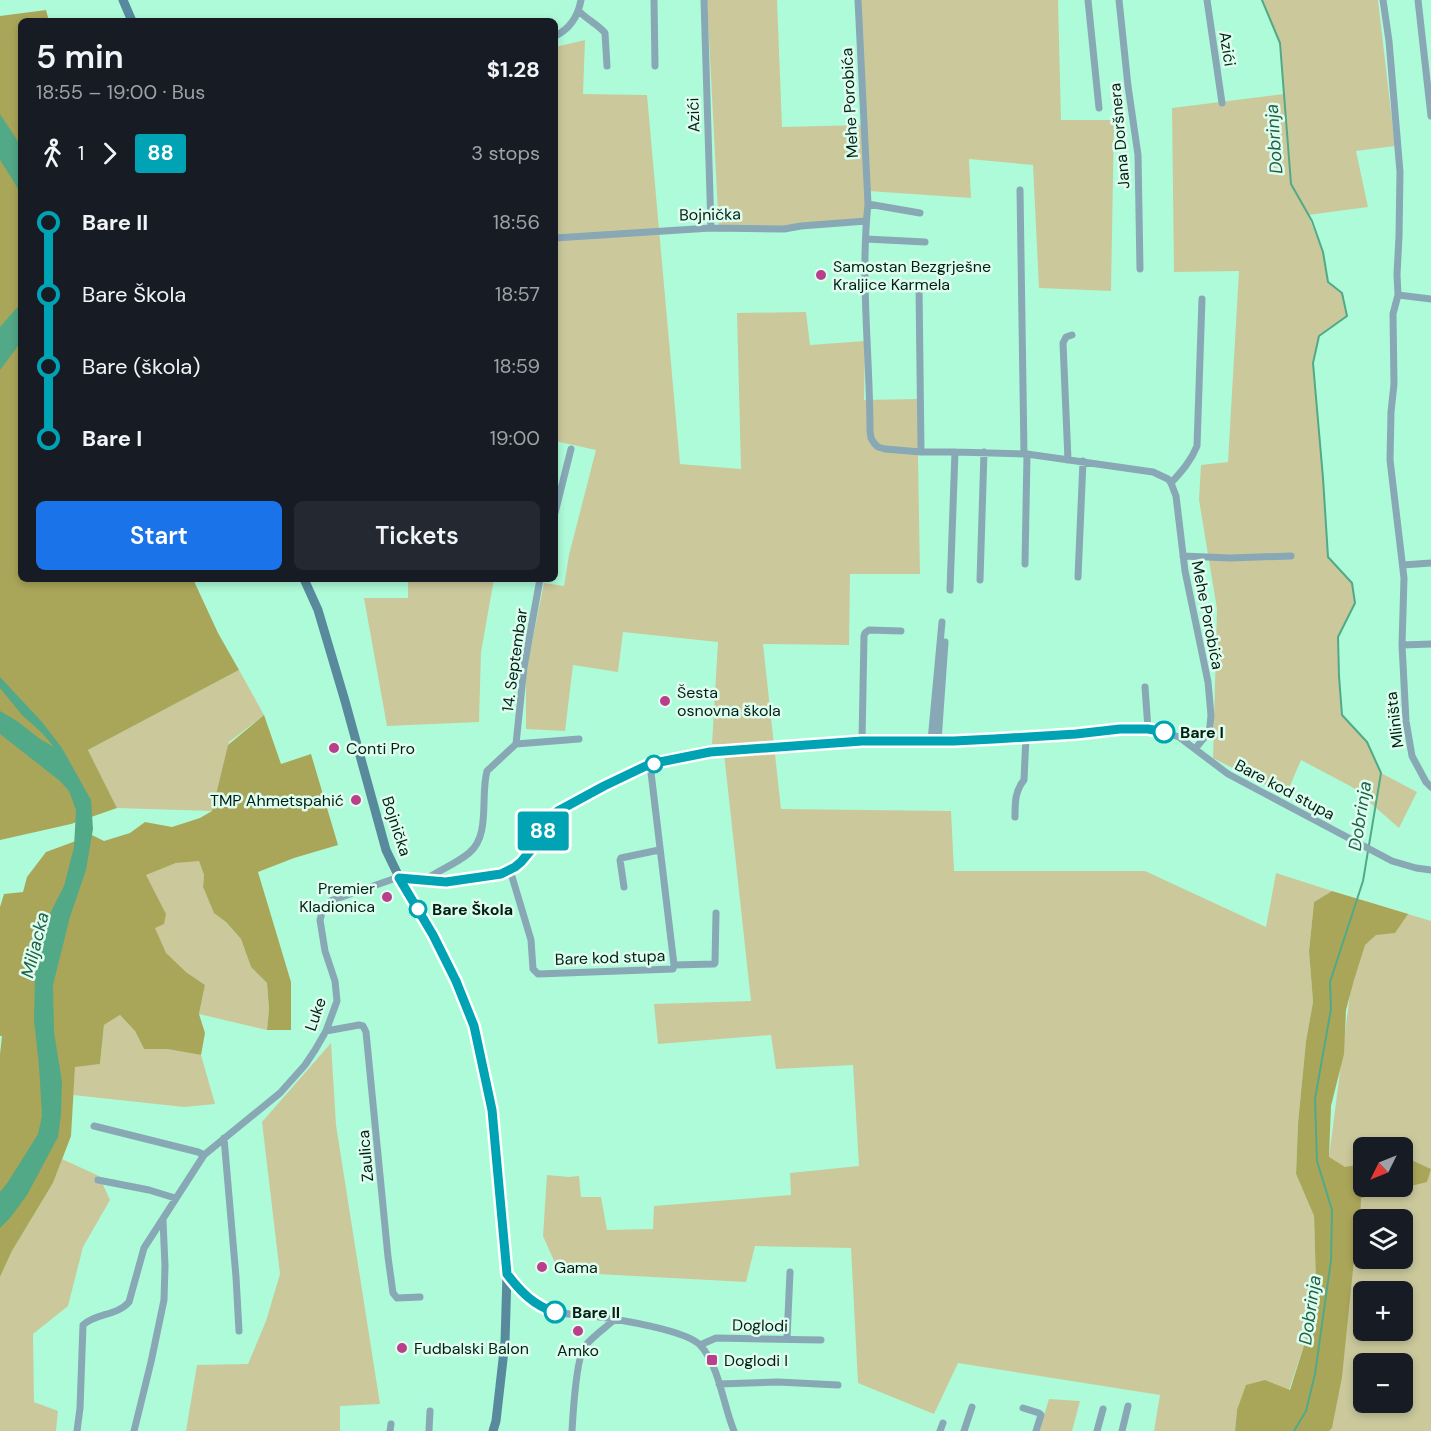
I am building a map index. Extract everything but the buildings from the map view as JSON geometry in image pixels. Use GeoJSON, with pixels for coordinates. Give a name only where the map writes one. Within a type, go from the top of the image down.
{"type":"FeatureCollection","features":[{"type":"Feature","properties":{"kind":"main road"},"geometry":{"type":"LineString","coordinates":[[123,0],[131,18]]}},
{"type":"Feature","properties":{"kind":"main road","name":"Bojnička"},"geometry":{"type":"LineString","coordinates":[[305,582],[318,610],[386,850],[399,878],[433,935],[456,981],[474,1026],[492,1110],[507,1274],[505,1342],[493,1431]]}},
{"type":"Feature","properties":{"kind":"street"},"geometry":{"type":"LineString","coordinates":[[558,34],[574,19],[579,11],[580,0]]}},
{"type":"Feature","properties":{"kind":"street"},"geometry":{"type":"LineString","coordinates":[[654,0],[655,66]]}},
{"type":"Feature","properties":{"kind":"street","name":"Azići"},"geometry":{"type":"LineString","coordinates":[[704,0],[711,228]]}},
{"type":"Feature","properties":{"kind":"street","name":"Mehe Porobića"},"geometry":{"type":"LineString","coordinates":[[858,0],[868,204],[866,221],[867,333],[871,438],[878,447],[885,449],[1026,454],[1154,472],[1164,476],[1171,483],[1176,496],[1183,556],[1210,697],[1211,715],[1208,733],[1195,749]]}},
{"type":"Feature","properties":{"kind":"street"},"geometry":{"type":"LineString","coordinates":[[1088,0],[1098,108]]}},
{"type":"Feature","properties":{"kind":"street","name":"Jana Doršnera"},"geometry":{"type":"LineString","coordinates":[[1119,0],[1138,155],[1140,269]]}},
{"type":"Feature","properties":{"kind":"street","name":"Azići"},"geometry":{"type":"LineString","coordinates":[[1207,0],[1222,103]]}},
{"type":"Feature","properties":{"kind":"street","name":"Mliništa"},"geometry":{"type":"LineString","coordinates":[[1383,0],[1389,41],[1400,171],[1398,296],[1393,314],[1394,384],[1391,412],[1391,469],[1404,578],[1402,645],[1406,721],[1412,756],[1431,787]]}},
{"type":"Feature","properties":{"kind":"street"},"geometry":{"type":"LineString","coordinates":[[1418,0],[1431,116]]}},
{"type":"Feature","properties":{"kind":"street"},"geometry":{"type":"LineString","coordinates":[[579,11],[605,33],[607,66]]}},
{"type":"Feature","properties":{"kind":"street"},"geometry":{"type":"LineString","coordinates":[[1020,190],[1026,454],[1025,564]]}},
{"type":"Feature","properties":{"kind":"street"},"geometry":{"type":"LineString","coordinates":[[868,204],[920,213]]}},
{"type":"Feature","properties":{"kind":"street","name":"Bojnička"},"geometry":{"type":"LineString","coordinates":[[558,238],[711,228],[784,229],[866,221]]}},
{"type":"Feature","properties":{"kind":"street"},"geometry":{"type":"LineString","coordinates":[[866,239],[926,242]]}},
{"type":"Feature","properties":{"kind":"street"},"geometry":{"type":"LineString","coordinates":[[919,286],[921,452]]}},
{"type":"Feature","properties":{"kind":"street"},"geometry":{"type":"LineString","coordinates":[[1398,296],[1431,299]]}},
{"type":"Feature","properties":{"kind":"street"},"geometry":{"type":"LineString","coordinates":[[1171,483],[1188,464],[1197,446],[1202,299]]}},
{"type":"Feature","properties":{"kind":"street"},"geometry":{"type":"LineString","coordinates":[[1068,460],[1063,343],[1066,337],[1072,335]]}},
{"type":"Feature","properties":{"kind":"street"},"geometry":{"type":"LineString","coordinates":[[558,501],[571,449]]}},
{"type":"Feature","properties":{"kind":"street"},"geometry":{"type":"LineString","coordinates":[[950,590],[955,452]]}},
{"type":"Feature","properties":{"kind":"street"},"geometry":{"type":"LineString","coordinates":[[980,580],[984,452]]}},
{"type":"Feature","properties":{"kind":"street"},"geometry":{"type":"LineString","coordinates":[[1078,577],[1083,461]]}},
{"type":"Feature","properties":{"kind":"street"},"geometry":{"type":"LineString","coordinates":[[1183,556],[1291,556]]}},
{"type":"Feature","properties":{"kind":"street"},"geometry":{"type":"LineString","coordinates":[[1403,565],[1431,563]]}},
{"type":"Feature","properties":{"kind":"street","name":"14. Septembar"},"geometry":{"type":"LineString","coordinates":[[516,744],[524,667],[539,582]]}},
{"type":"Feature","properties":{"kind":"street"},"geometry":{"type":"LineString","coordinates":[[934,741],[942,622]]}},
{"type":"Feature","properties":{"kind":"street"},"geometry":{"type":"LineString","coordinates":[[862,741],[865,633],[869,630],[901,631]]}},
{"type":"Feature","properties":{"kind":"street"},"geometry":{"type":"LineString","coordinates":[[934,741],[945,642]]}},
{"type":"Feature","properties":{"kind":"street"},"geometry":{"type":"LineString","coordinates":[[1402,645],[1431,644]]}},
{"type":"Feature","properties":{"kind":"street"},"geometry":{"type":"LineString","coordinates":[[1145,687],[1148,729]]}},
{"type":"Feature","properties":{"kind":"street","name":"Bare kod stupa"},"geometry":{"type":"LineString","coordinates":[[650,764],[673,969],[536,973],[533,969],[531,940],[510,870],[531,850],[549,820],[558,811],[650,764],[710,752],[862,741],[934,741],[1148,729],[1179,737],[1228,774],[1375,852],[1402,865],[1431,870]]}},
{"type":"Feature","properties":{"kind":"street"},"geometry":{"type":"LineString","coordinates":[[1015,817],[1016,794],[1024,780],[1026,736]]}},
{"type":"Feature","properties":{"kind":"street"},"geometry":{"type":"LineString","coordinates":[[425,880],[458,861],[476,846],[482,828],[487,771],[516,744],[579,739]]}},
{"type":"Feature","properties":{"kind":"street"},"geometry":{"type":"LineString","coordinates":[[624,887],[621,858],[659,850]]}},
{"type":"Feature","properties":{"kind":"street"},"geometry":{"type":"LineString","coordinates":[[399,878],[446,882],[501,874],[510,870]]}},
{"type":"Feature","properties":{"kind":"street","name":"Luke"},"geometry":{"type":"LineString","coordinates":[[77,1431],[83,1325],[125,1307],[129,1302],[148,1240],[204,1155],[280,1093],[305,1065],[326,1031],[337,1001],[333,973],[322,935],[320,920],[322,909],[330,901],[399,878]]}},
{"type":"Feature","properties":{"kind":"street"},"geometry":{"type":"LineString","coordinates":[[674,965],[716,963],[716,913]]}},
{"type":"Feature","properties":{"kind":"street","name":"Zaulica"},"geometry":{"type":"LineString","coordinates":[[326,1031],[359,1025],[363,1026],[366,1032],[393,1293],[397,1298],[420,1296]]}},
{"type":"Feature","properties":{"kind":"street"},"geometry":{"type":"LineString","coordinates":[[94,1126],[204,1155]]}},
{"type":"Feature","properties":{"kind":"street"},"geometry":{"type":"LineString","coordinates":[[224,1138],[239,1331]]}},
{"type":"Feature","properties":{"kind":"street"},"geometry":{"type":"LineString","coordinates":[[98,1180],[175,1198]]}},
{"type":"Feature","properties":{"kind":"street"},"geometry":{"type":"LineString","coordinates":[[134,1431],[164,1300],[163,1220]]}},
{"type":"Feature","properties":{"kind":"street"},"geometry":{"type":"LineString","coordinates":[[787,1338],[790,1272]]}},
{"type":"Feature","properties":{"kind":"street"},"geometry":{"type":"LineString","coordinates":[[507,1274],[517,1287],[543,1308],[555,1312],[649,1326],[685,1336],[700,1345],[712,1362],[734,1431]]}},
{"type":"Feature","properties":{"kind":"street"},"geometry":{"type":"LineString","coordinates":[[572,1431],[575,1386],[582,1352],[585,1346],[614,1320]]}},
{"type":"Feature","properties":{"kind":"street","name":"Doglodi"},"geometry":{"type":"LineString","coordinates":[[700,1345],[716,1338],[821,1340]]}},
{"type":"Feature","properties":{"kind":"street"},"geometry":{"type":"LineString","coordinates":[[719,1384],[778,1382],[838,1385]]}},
{"type":"Feature","properties":{"kind":"street"},"geometry":{"type":"LineString","coordinates":[[1122,1431],[1128,1406]]}},
{"type":"Feature","properties":{"kind":"street"},"geometry":{"type":"LineString","coordinates":[[964,1431],[972,1407]]}},
{"type":"Feature","properties":{"kind":"street"},"geometry":{"type":"LineString","coordinates":[[1023,1408],[1041,1415],[1036,1431]]}},
{"type":"Feature","properties":{"kind":"street"},"geometry":{"type":"LineString","coordinates":[[1096,1431],[1103,1409]]}},
{"type":"Feature","properties":{"kind":"street"},"geometry":{"type":"LineString","coordinates":[[429,1431],[430,1411]]}},
{"type":"Feature","properties":{"kind":"street"},"geometry":{"type":"LineString","coordinates":[[729,1431],[731,1423]]}},
{"type":"Feature","properties":{"kind":"shaded area"},"geometry":{"type":"Polygon","coordinates":[[[707,0],[777,0],[782,127],[864,125],[861,0],[1058,0],[1061,120],[1114,120],[1111,291],[1039,288],[1033,165],[969,159],[971,198],[868,191],[866,224],[719,232],[707,0]]]}},
{"type":"Feature","properties":{"kind":"shaded area"},"geometry":{"type":"Polygon","coordinates":[[[1262,0],[1378,0],[1395,146],[1356,151],[1368,207],[1308,215],[1323,252],[1328,282],[1342,293],[1347,316],[1319,336],[1313,363],[1328,557],[1352,583],[1355,603],[1338,637],[1342,715],[1367,742],[1381,773],[1417,792],[1399,828],[1352,787],[1301,760],[1286,795],[1213,758],[1217,609],[1199,500],[1201,465],[1228,462],[1239,271],[1174,272],[1172,108],[1284,94],[1280,43],[1262,0]]]}},
{"type":"Feature","properties":{"kind":"shaded area"},"geometry":{"type":"Polygon","coordinates":[[[46,10],[48,18],[18,18],[18,582],[194,582],[218,633],[239,670],[88,750],[117,808],[71,824],[0,840],[0,16],[46,10]]]}},
{"type":"Feature","properties":{"kind":"shaded area"},"geometry":{"type":"Polygon","coordinates":[[[585,40],[583,94],[647,95],[680,464],[741,469],[737,313],[806,312],[810,345],[865,341],[864,400],[917,399],[920,574],[850,574],[849,645],[763,644],[781,809],[951,811],[954,871],[1145,871],[1266,927],[1276,873],[1332,891],[1314,902],[1309,951],[1313,1002],[1306,1041],[1298,1123],[1296,1174],[1314,1216],[1316,1285],[1306,1339],[1289,1390],[1265,1380],[1237,1410],[1235,1431],[1154,1431],[1160,1395],[958,1363],[934,1414],[858,1383],[851,1248],[755,1246],[746,1282],[559,1272],[543,1236],[547,1175],[579,1176],[581,1197],[601,1197],[607,1230],[653,1229],[654,1206],[791,1195],[790,1173],[859,1166],[853,1065],[776,1069],[771,1035],[658,1044],[654,1004],[751,1001],[723,744],[712,744],[718,642],[623,632],[618,672],[573,665],[565,731],[526,729],[526,672],[544,583],[564,586],[569,555],[596,450],[558,442],[558,46],[585,40]]]}},
{"type":"Feature","properties":{"kind":"shaded area"},"geometry":{"type":"Polygon","coordinates":[[[0,114],[18,141],[18,190],[0,160],[0,114]]]}},
{"type":"Feature","properties":{"kind":"shaded area"},"geometry":{"type":"Polygon","coordinates":[[[18,306],[18,346],[0,370],[0,327],[18,306]]]}},
{"type":"Feature","properties":{"kind":"shaded area"},"geometry":{"type":"Polygon","coordinates":[[[408,582],[493,582],[481,652],[479,722],[387,726],[364,598],[408,598],[408,582]]]}},
{"type":"Feature","properties":{"kind":"shaded area"},"geometry":{"type":"Polygon","coordinates":[[[239,670],[264,715],[229,742],[212,811],[117,808],[88,750],[239,670]]]}},
{"type":"Feature","properties":{"kind":"shaded area"},"geometry":{"type":"Polygon","coordinates":[[[0,677],[42,722],[62,748],[91,800],[93,829],[86,870],[70,917],[53,985],[54,1032],[62,1082],[58,1137],[27,1195],[0,1228],[0,1192],[38,1134],[42,1116],[34,1020],[38,937],[64,886],[74,847],[76,810],[69,791],[60,781],[0,734],[0,711],[54,747],[22,715],[0,688],[0,677]]]}},
{"type":"Feature","properties":{"kind":"shaded area"},"geometry":{"type":"Polygon","coordinates":[[[264,715],[281,764],[311,754],[338,845],[258,872],[291,982],[291,1030],[267,1030],[269,1009],[267,983],[251,967],[241,939],[226,922],[214,913],[203,887],[204,875],[199,861],[176,863],[146,875],[166,914],[164,924],[155,928],[166,953],[186,972],[205,985],[199,1014],[205,1033],[201,1055],[167,1049],[144,1049],[135,1031],[120,1015],[104,1025],[100,1064],[75,1067],[71,1136],[53,1183],[12,1251],[0,1277],[0,1054],[2,1036],[0,1036],[0,907],[4,894],[23,892],[27,877],[46,852],[92,835],[104,841],[130,833],[145,822],[172,827],[200,818],[212,811],[228,745],[264,715]]]}},
{"type":"Feature","properties":{"kind":"shaded area"},"geometry":{"type":"Polygon","coordinates":[[[199,860],[204,875],[203,887],[214,912],[241,939],[251,967],[267,983],[269,1009],[267,1030],[199,1014],[205,985],[173,961],[165,952],[157,934],[145,875],[176,863],[199,860]]]}},
{"type":"Feature","properties":{"kind":"shaded area"},"geometry":{"type":"Polygon","coordinates":[[[1332,891],[1408,914],[1395,933],[1376,935],[1365,945],[1346,1010],[1344,1054],[1331,1106],[1329,1157],[1345,1167],[1353,1166],[1353,1197],[1365,1197],[1361,1198],[1360,1209],[1353,1209],[1353,1269],[1342,1377],[1332,1428],[1329,1431],[1235,1431],[1237,1410],[1246,1385],[1265,1380],[1290,1390],[1306,1339],[1316,1285],[1314,1216],[1296,1174],[1298,1123],[1306,1041],[1313,1002],[1309,951],[1314,902],[1332,891]]]}},
{"type":"Feature","properties":{"kind":"shaded area"},"geometry":{"type":"Polygon","coordinates":[[[1362,900],[1431,921],[1431,1431],[1314,1431],[1329,1157],[1362,900]]]}},
{"type":"Feature","properties":{"kind":"shaded area"},"geometry":{"type":"Polygon","coordinates":[[[120,1015],[135,1031],[144,1049],[167,1049],[201,1055],[215,1104],[184,1107],[73,1095],[75,1066],[100,1064],[104,1025],[120,1015]]]}},
{"type":"Feature","properties":{"kind":"shaded area"},"geometry":{"type":"Polygon","coordinates":[[[331,1043],[336,1125],[380,1404],[340,1406],[340,1431],[186,1431],[197,1365],[248,1364],[266,1321],[280,1274],[262,1122],[331,1043]]]}},
{"type":"Feature","properties":{"kind":"shaded area"},"geometry":{"type":"Polygon","coordinates":[[[62,1159],[99,1176],[110,1200],[83,1247],[68,1306],[33,1334],[34,1402],[58,1411],[56,1431],[0,1431],[0,1277],[12,1251],[53,1183],[62,1159]]]}},
{"type":"Feature","properties":{"kind":"shaded area"},"geometry":{"type":"Polygon","coordinates":[[[1413,1161],[1431,1169],[1427,1182],[1413,1185],[1413,1161]]]}},
{"type":"Feature","properties":{"kind":"shaded area"},"geometry":{"type":"Polygon","coordinates":[[[1049,1399],[1080,1401],[1072,1431],[1039,1431],[1049,1399]]]}},
{"type":"Feature","properties":{"kind":"waterway","name":"Dobrinja"},"geometry":{"type":"LineString","coordinates":[[1262,0],[1280,43],[1291,184],[1312,221],[1323,252],[1328,282],[1342,293],[1347,316],[1319,336],[1313,363],[1328,557],[1352,583],[1355,603],[1338,637],[1342,715],[1367,742],[1381,773],[1363,881],[1330,982],[1331,1009],[1315,1099],[1317,1161],[1332,1210],[1331,1260],[1315,1374],[1306,1411],[1294,1431]]}},
{"type":"Feature","properties":{"kind":"bus line","name":"88"},"geometry":{"type":"LineString","coordinates":[[555,1312],[531,1300],[507,1274],[492,1110],[474,1026],[456,981],[433,935],[399,878],[446,882],[501,874],[521,862],[549,820],[558,811],[650,764],[710,752],[862,741],[994,739],[1120,729],[1148,729],[1164,732]]}},
{"type":"Feature","properties":{"kind":"place","name":"Samostan Bezgrješne Kraljice Karmela"},"geometry":{"type":"Point","coordinates":[821,275]}},
{"type":"Feature","properties":{"kind":"place","name":"Šesta osnovna škola"},"geometry":{"type":"Point","coordinates":[665,701]}},
{"type":"Feature","properties":{"kind":"place","name":"Bare I"},"geometry":{"type":"Point","coordinates":[1164,732]}},
{"type":"Feature","properties":{"kind":"place","name":"Conti Pro"},"geometry":{"type":"Point","coordinates":[334,748]}},
{"type":"Feature","properties":{"kind":"place","name":"TMP Ahmetspahić"},"geometry":{"type":"Point","coordinates":[356,800]}},
{"type":"Feature","properties":{"kind":"place","name":"Premier Kladionica"},"geometry":{"type":"Point","coordinates":[387,897]}},
{"type":"Feature","properties":{"kind":"place","name":"Bare Škola"},"geometry":{"type":"Point","coordinates":[418,909]}},
{"type":"Feature","properties":{"kind":"place","name":"Gama"},"geometry":{"type":"Point","coordinates":[542,1267]}},
{"type":"Feature","properties":{"kind":"place","name":"Bare II"},"geometry":{"type":"Point","coordinates":[555,1312]}},
{"type":"Feature","properties":{"kind":"place","name":"Amko"},"geometry":{"type":"Point","coordinates":[578,1331]}},
{"type":"Feature","properties":{"kind":"place","name":"Fudbalski Balon"},"geometry":{"type":"Point","coordinates":[402,1348]}},
{"type":"Feature","properties":{"kind":"place","name":"Doglodi I"},"geometry":{"type":"Point","coordinates":[712,1360]}},
{"type":"Feature","properties":{"kind":"water label","name":"Miljacka"},"geometry":{"type":"Point","coordinates":[35,945]}}]}
